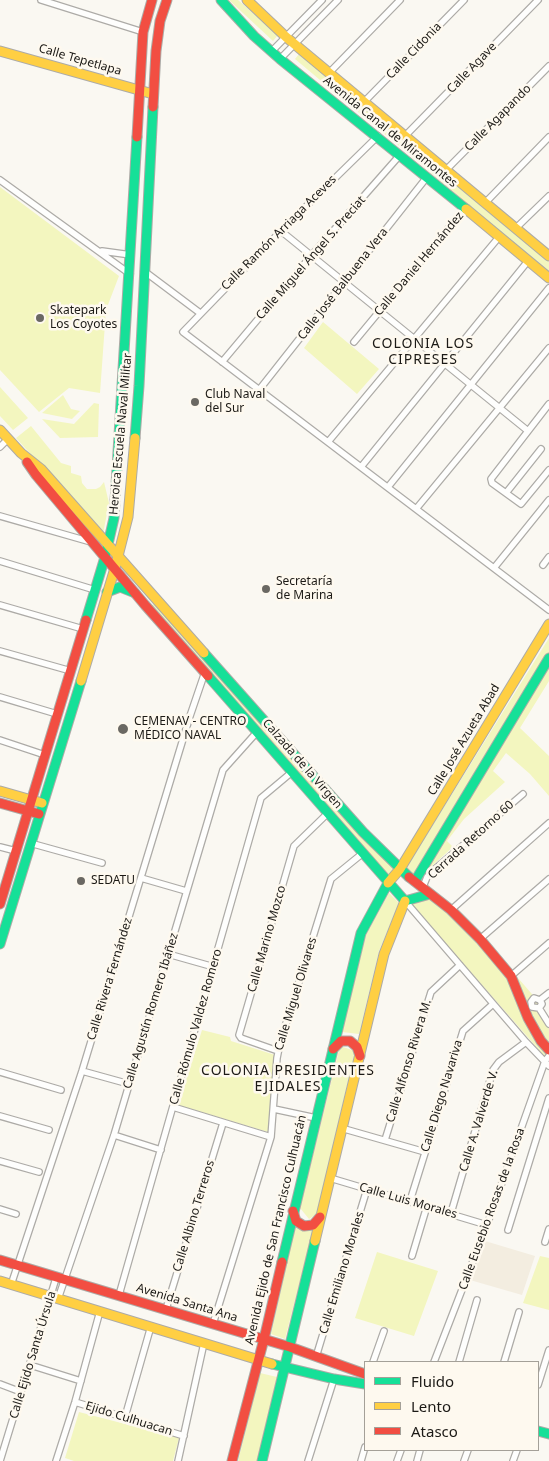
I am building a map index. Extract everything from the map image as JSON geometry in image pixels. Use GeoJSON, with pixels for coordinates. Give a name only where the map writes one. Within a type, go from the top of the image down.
{"type":"FeatureCollection","features":[{"type":"Feature","properties":{"kind":"main road","name":"Heroica Escuela Naval Militar"},"geometry":{"type":"LineString","coordinates":[[0,904],[2,892],[105,557],[114,518],[124,385],[143,32],[152,0]]}},
{"type":"Feature","properties":{"kind":"main road","name":"Heroica Escuela Naval Militar"},"geometry":{"type":"LineString","coordinates":[[0,944],[128,517],[139,386],[153,94],[160,21],[167,0]]}},
{"type":"Feature","properties":{"kind":"main road","name":"Avenida Canal de Miramontes"},"geometry":{"type":"LineString","coordinates":[[220,0],[254,36],[280,59],[378,136],[549,278]]}},
{"type":"Feature","properties":{"kind":"main road","name":"Avenida Canal de Miramontes"},"geometry":{"type":"LineString","coordinates":[[253,2],[294,44],[549,256]]}},
{"type":"Feature","properties":{"kind":"main road","name":"Calle Tepetlapa"},"geometry":{"type":"LineString","coordinates":[[0,51],[153,94]]}},
{"type":"Feature","properties":{"kind":"main road"},"geometry":{"type":"LineString","coordinates":[[124,385],[139,386]]}},
{"type":"Feature","properties":{"kind":"main road","name":"Calzada de la Virgen"},"geometry":{"type":"LineString","coordinates":[[0,430],[21,453],[41,470],[118,555],[358,827],[400,869],[451,910],[480,939],[511,976],[528,1018],[541,1041],[549,1050]]}},
{"type":"Feature","properties":{"kind":"main road","name":"Calzada de la Virgen"},"geometry":{"type":"LineString","coordinates":[[21,453],[36,475],[114,568],[405,901]]}},
{"type":"Feature","properties":{"kind":"main road"},"geometry":{"type":"LineString","coordinates":[[107,592],[120,587],[135,592]]}},
{"type":"Feature","properties":{"kind":"main road","name":"Calle José Azueta Abad"},"geometry":{"type":"LineString","coordinates":[[400,869],[549,624]]}},
{"type":"Feature","properties":{"kind":"main road"},"geometry":{"type":"LineString","coordinates":[[419,884],[549,658]]}},
{"type":"Feature","properties":{"kind":"main road"},"geometry":{"type":"LineString","coordinates":[[0,791],[42,803]]}},
{"type":"Feature","properties":{"kind":"main road"},"geometry":{"type":"LineString","coordinates":[[0,803],[39,814]]}},
{"type":"Feature","properties":{"kind":"main road","name":"Avenida Ejido de San Francisco Culhuacán"},"geometry":{"type":"LineString","coordinates":[[232,1461],[264,1339],[361,933],[388,883],[400,869]]}},
{"type":"Feature","properties":{"kind":"main road"},"geometry":{"type":"LineString","coordinates":[[262,1461],[384,954],[405,901],[430,894]]}},
{"type":"Feature","properties":{"kind":"main road"},"geometry":{"type":"LineString","coordinates":[[332,1052],[338,1043],[350,1041],[359,1049],[359,1059]]}},
{"type":"Feature","properties":{"kind":"main road"},"geometry":{"type":"LineString","coordinates":[[294,1209],[294,1218],[304,1226],[316,1223],[321,1215]]}},
{"type":"Feature","properties":{"kind":"main road","name":"Avenida Santa Ana"},"geometry":{"type":"LineString","coordinates":[[0,1260],[290,1347],[364,1374]]}},
{"type":"Feature","properties":{"kind":"main road"},"geometry":{"type":"LineString","coordinates":[[0,1281],[284,1368],[364,1384]]}},
{"type":"Feature","properties":{"kind":"street"},"geometry":{"type":"LineString","coordinates":[[41,0],[60,3],[143,32]]}},
{"type":"Feature","properties":{"kind":"street"},"geometry":{"type":"LineString","coordinates":[[272,51],[322,0]]}},
{"type":"Feature","properties":{"kind":"street"},"geometry":{"type":"LineString","coordinates":[[280,59],[338,0]]}},
{"type":"Feature","properties":{"kind":"street"},"geometry":{"type":"LineString","coordinates":[[330,73],[400,0]]}},
{"type":"Feature","properties":{"kind":"street","name":"Calle Cidonia"},"geometry":{"type":"LineString","coordinates":[[364,102],[464,0]]}},
{"type":"Feature","properties":{"kind":"street","name":"Calle Agave"},"geometry":{"type":"LineString","coordinates":[[405,136],[538,0]]}},
{"type":"Feature","properties":{"kind":"street","name":"Calle Agapando"},"geometry":{"type":"LineString","coordinates":[[446,170],[548,70]]}},
{"type":"Feature","properties":{"kind":"street","name":"Calle Ramón Arriaga Aceves"},"geometry":{"type":"LineString","coordinates":[[222,362],[182,332],[378,136]]}},
{"type":"Feature","properties":{"kind":"street"},"geometry":{"type":"LineString","coordinates":[[485,203],[549,137]]}},
{"type":"Feature","properties":{"kind":"street","name":"Calle Miguel Ángel S. Preciat"},"geometry":{"type":"LineString","coordinates":[[222,362],[311,256],[400,155]]}},
{"type":"Feature","properties":{"kind":"street","name":"Calle José Balbuena Vera"},"geometry":{"type":"LineString","coordinates":[[259,390],[427,177]]}},
{"type":"Feature","properties":{"kind":"street"},"geometry":{"type":"LineString","coordinates":[[0,180],[130,274]]}},
{"type":"Feature","properties":{"kind":"street"},"geometry":{"type":"LineString","coordinates":[[516,228],[549,196]]}},
{"type":"Feature","properties":{"kind":"street","name":"Calle Daniel Hernández"},"geometry":{"type":"LineString","coordinates":[[354,342],[465,208]]}},
{"type":"Feature","properties":{"kind":"street"},"geometry":{"type":"LineString","coordinates":[[281,231],[528,431]]}},
{"type":"Feature","properties":{"kind":"street"},"geometry":{"type":"LineString","coordinates":[[328,442],[499,237]]}},
{"type":"Feature","properties":{"kind":"street"},"geometry":{"type":"LineString","coordinates":[[98,250],[107,253],[131,255]]}},
{"type":"Feature","properties":{"kind":"street"},"geometry":{"type":"LineString","coordinates":[[361,467],[528,261]]}},
{"type":"Feature","properties":{"kind":"street"},"geometry":{"type":"LineString","coordinates":[[144,270],[200,313]]}},
{"type":"Feature","properties":{"kind":"street"},"geometry":{"type":"LineString","coordinates":[[388,487],[549,288]]}},
{"type":"Feature","properties":{"kind":"street"},"geometry":{"type":"LineString","coordinates":[[416,509],[549,348]]}},
{"type":"Feature","properties":{"kind":"street"},"geometry":{"type":"LineString","coordinates":[[222,362],[549,610]]}},
{"type":"Feature","properties":{"kind":"street"},"geometry":{"type":"LineString","coordinates":[[549,404],[491,479],[492,483],[506,494],[523,503],[549,470]]}},
{"type":"Feature","properties":{"kind":"street"},"geometry":{"type":"LineString","coordinates":[[0,447],[8,440]]}},
{"type":"Feature","properties":{"kind":"street"},"geometry":{"type":"LineString","coordinates":[[506,494],[541,449]]}},
{"type":"Feature","properties":{"kind":"street"},"geometry":{"type":"LineString","coordinates":[[494,568],[549,501]]}},
{"type":"Feature","properties":{"kind":"street"},"geometry":{"type":"LineString","coordinates":[[0,516],[93,543]]}},
{"type":"Feature","properties":{"kind":"street"},"geometry":{"type":"LineString","coordinates":[[543,565],[549,558]]}},
{"type":"Feature","properties":{"kind":"street"},"geometry":{"type":"LineString","coordinates":[[0,561],[95,590]]}},
{"type":"Feature","properties":{"kind":"street"},"geometry":{"type":"LineString","coordinates":[[0,605],[83,629]]}},
{"type":"Feature","properties":{"kind":"street"},"geometry":{"type":"LineString","coordinates":[[0,650],[71,671]]}},
{"type":"Feature","properties":{"kind":"street"},"geometry":{"type":"LineString","coordinates":[[538,677],[549,668]]}},
{"type":"Feature","properties":{"kind":"street","name":"Calle Rivera Fernández"},"geometry":{"type":"LineString","coordinates":[[11,1285],[82,1071],[205,672]]}},
{"type":"Feature","properties":{"kind":"street"},"geometry":{"type":"LineString","coordinates":[[0,697],[57,714]]}},
{"type":"Feature","properties":{"kind":"street","name":"Calle Agustín Romero Ibáñez"},"geometry":{"type":"LineString","coordinates":[[54,1298],[114,1135],[223,770],[256,732]]}},
{"type":"Feature","properties":{"kind":"street"},"geometry":{"type":"LineString","coordinates":[[0,740],[45,755]]}},
{"type":"Feature","properties":{"kind":"street","name":"Calle Rómulo Valdez Romero"},"geometry":{"type":"LineString","coordinates":[[119,1296],[261,798],[292,772]]}},
{"type":"Feature","properties":{"kind":"street","name":"Cerrada Retorno 60"},"geometry":{"type":"LineString","coordinates":[[419,884],[523,794]]}},
{"type":"Feature","properties":{"kind":"street","name":"Calle Marino Mozco"},"geometry":{"type":"LineString","coordinates":[[278,1051],[241,1038],[239,1035],[294,846],[328,813]]}},
{"type":"Feature","properties":{"kind":"street"},"geometry":{"type":"LineString","coordinates":[[451,910],[549,824]]}},
{"type":"Feature","properties":{"kind":"street"},"geometry":{"type":"LineString","coordinates":[[30,843],[102,863]]}},
{"type":"Feature","properties":{"kind":"street"},"geometry":{"type":"LineString","coordinates":[[0,847],[16,851]]}},
{"type":"Feature","properties":{"kind":"street","name":"Calle Miguel Olivares"},"geometry":{"type":"LineString","coordinates":[[213,1324],[271,1137],[278,1051],[330,879],[363,853]]}},
{"type":"Feature","properties":{"kind":"street"},"geometry":{"type":"LineString","coordinates":[[141,878],[186,891]]}},
{"type":"Feature","properties":{"kind":"street"},"geometry":{"type":"LineString","coordinates":[[480,939],[549,879]]}},
{"type":"Feature","properties":{"kind":"street","name":"Calzada de la Virgen"},"geometry":{"type":"LineString","coordinates":[[405,901],[526,1042],[548,1061]]}},
{"type":"Feature","properties":{"kind":"street"},"geometry":{"type":"LineString","coordinates":[[511,976],[549,943]]}},
{"type":"Feature","properties":{"kind":"street"},"geometry":{"type":"LineString","coordinates":[[168,954],[214,968]]}},
{"type":"Feature","properties":{"kind":"street","name":"Calle Alfonso Rivera M."},"geometry":{"type":"LineString","coordinates":[[385,1140],[431,992],[460,966]]}},
{"type":"Feature","properties":{"kind":"street"},"geometry":{"type":"LineString","coordinates":[[540,1000],[549,993]]}},
{"type":"Feature","properties":{"kind":"street"},"geometry":{"type":"LineString","coordinates":[[540,1000],[534,998],[531,1002],[534,1008],[539,1008],[549,1024]]}},
{"type":"Feature","properties":{"kind":"street"},"geometry":{"type":"LineString","coordinates":[[539,1008],[542,1004],[540,1000]]}},
{"type":"Feature","properties":{"kind":"street","name":"Calle Diego Navariva"},"geometry":{"type":"LineString","coordinates":[[410,1201],[462,1031],[494,1004]]}},
{"type":"Feature","properties":{"kind":"street","name":"Calle A. Valverde V."},"geometry":{"type":"LineString","coordinates":[[451,1213],[493,1070],[498,1062],[526,1042]]}},
{"type":"Feature","properties":{"kind":"street","name":"Calle Eusebio Rosas de la Rosa"},"geometry":{"type":"LineString","coordinates":[[434,1361],[548,1061]]}},
{"type":"Feature","properties":{"kind":"street"},"geometry":{"type":"LineString","coordinates":[[82,1071],[129,1084]]}},
{"type":"Feature","properties":{"kind":"street"},"geometry":{"type":"LineString","coordinates":[[0,1072],[61,1090]]}},
{"type":"Feature","properties":{"kind":"street"},"geometry":{"type":"LineString","coordinates":[[508,1230],[549,1098]]}},
{"type":"Feature","properties":{"kind":"street"},"geometry":{"type":"LineString","coordinates":[[173,1107],[271,1137]]}},
{"type":"Feature","properties":{"kind":"street"},"geometry":{"type":"LineString","coordinates":[[274,1109],[316,1118]]}},
{"type":"Feature","properties":{"kind":"street"},"geometry":{"type":"LineString","coordinates":[[0,1116],[49,1130]]}},
{"type":"Feature","properties":{"kind":"street","name":"Calle Albino Terreros"},"geometry":{"type":"LineString","coordinates":[[166,1309],[223,1122]]}},
{"type":"Feature","properties":{"kind":"street"},"geometry":{"type":"LineString","coordinates":[[342,1128],[424,1152]]}},
{"type":"Feature","properties":{"kind":"street"},"geometry":{"type":"LineString","coordinates":[[114,1135],[161,1150]]}},
{"type":"Feature","properties":{"kind":"street"},"geometry":{"type":"LineString","coordinates":[[0,1161],[39,1172]]}},
{"type":"Feature","properties":{"kind":"street","name":"Calle Luis Morales"},"geometry":{"type":"LineString","coordinates":[[330,1178],[486,1224]]}},
{"type":"Feature","properties":{"kind":"street","name":"Calle Emiliano Morales"},"geometry":{"type":"LineString","coordinates":[[316,1356],[367,1189]]}},
{"type":"Feature","properties":{"kind":"street"},"geometry":{"type":"LineString","coordinates":[[412,1256],[427,1206]]}},
{"type":"Feature","properties":{"kind":"street"},"geometry":{"type":"LineString","coordinates":[[0,1209],[16,1214]]}},
{"type":"Feature","properties":{"kind":"street"},"geometry":{"type":"LineString","coordinates":[[545,1242],[549,1229]]}},
{"type":"Feature","properties":{"kind":"street","name":"Calle Ejido Santa Úrsula"},"geometry":{"type":"LineString","coordinates":[[0,1461],[1,1452],[54,1298]]}},
{"type":"Feature","properties":{"kind":"street"},"geometry":{"type":"LineString","coordinates":[[459,1361],[478,1300]]}},
{"type":"Feature","properties":{"kind":"street"},"geometry":{"type":"LineString","coordinates":[[57,1461],[100,1311]]}},
{"type":"Feature","properties":{"kind":"street"},"geometry":{"type":"LineString","coordinates":[[504,1361],[520,1312]]}},
{"type":"Feature","properties":{"kind":"street"},"geometry":{"type":"LineString","coordinates":[[125,1417],[151,1326]]}},
{"type":"Feature","properties":{"kind":"street"},"geometry":{"type":"LineString","coordinates":[[373,1361],[384,1331]]}},
{"type":"Feature","properties":{"kind":"street"},"geometry":{"type":"LineString","coordinates":[[180,1461],[204,1343]]}},
{"type":"Feature","properties":{"kind":"street"},"geometry":{"type":"LineString","coordinates":[[539,1382],[549,1350]]}},
{"type":"Feature","properties":{"kind":"street"},"geometry":{"type":"LineString","coordinates":[[30,1365],[81,1381]]}},
{"type":"Feature","properties":{"kind":"street"},"geometry":{"type":"LineString","coordinates":[[308,1461],[334,1379]]}},
{"type":"Feature","properties":{"kind":"street"},"geometry":{"type":"LineString","coordinates":[[0,1384],[21,1392]]}},
{"type":"Feature","properties":{"kind":"street","name":"Ejido Culhuacan"},"geometry":{"type":"LineString","coordinates":[[75,1402],[184,1436]]}},
{"type":"Feature","properties":{"kind":"shaded area"},"geometry":{"type":"Polygon","coordinates":[[[485,1241],[535,1256],[522,1295],[470,1280],[485,1241]]]}},
{"type":"Feature","properties":{"kind":"green space"},"geometry":{"type":"Polygon","coordinates":[[[229,0],[238,0],[278,35],[273,41],[229,0]]]}},
{"type":"Feature","properties":{"kind":"green space"},"geometry":{"type":"Polygon","coordinates":[[[299,54],[549,262],[549,272],[295,59],[299,54]]]}},
{"type":"Feature","properties":{"kind":"green space"},"geometry":{"type":"Polygon","coordinates":[[[0,187],[119,276],[106,310],[100,393],[69,388],[39,412],[0,370],[0,187]]]}},
{"type":"Feature","properties":{"kind":"green space"},"geometry":{"type":"Polygon","coordinates":[[[323,322],[379,369],[357,394],[304,348],[323,322]]]}},
{"type":"Feature","properties":{"kind":"green space"},"geometry":{"type":"Polygon","coordinates":[[[0,387],[28,418],[13,430],[0,416],[0,387]]]}},
{"type":"Feature","properties":{"kind":"green space"},"geometry":{"type":"Polygon","coordinates":[[[63,395],[71,409],[80,411],[72,419],[42,413],[63,395]]]}},
{"type":"Feature","properties":{"kind":"green space"},"geometry":{"type":"Polygon","coordinates":[[[94,403],[99,404],[98,437],[60,438],[42,419],[74,424],[94,403]]]}},
{"type":"Feature","properties":{"kind":"green space"},"geometry":{"type":"Polygon","coordinates":[[[31,426],[61,463],[71,466],[71,473],[81,476],[82,483],[87,489],[96,489],[104,482],[109,503],[103,534],[16,438],[31,426]]]}},
{"type":"Feature","properties":{"kind":"green space"},"geometry":{"type":"Polygon","coordinates":[[[154,604],[361,836],[395,869],[388,877],[151,606],[154,604]]]}},
{"type":"Feature","properties":{"kind":"green space"},"geometry":{"type":"Polygon","coordinates":[[[549,638],[549,681],[520,728],[549,756],[549,796],[530,774],[506,753],[493,771],[505,782],[464,819],[447,841],[453,847],[424,873],[422,881],[406,868],[549,638]]]}},
{"type":"Feature","properties":{"kind":"green space"},"geometry":{"type":"Polygon","coordinates":[[[389,893],[399,903],[379,951],[359,1034],[342,1032],[366,935],[389,893]]]}},
{"type":"Feature","properties":{"kind":"green space"},"geometry":{"type":"Polygon","coordinates":[[[429,898],[452,915],[508,979],[532,1035],[549,1054],[546,1058],[411,904],[429,898]]]}},
{"type":"Feature","properties":{"kind":"green space"},"geometry":{"type":"Polygon","coordinates":[[[518,978],[538,1001],[540,1016],[549,1029],[549,1045],[534,1024],[516,980],[518,978]]]}},
{"type":"Feature","properties":{"kind":"green space"},"geometry":{"type":"Polygon","coordinates":[[[202,1030],[230,1037],[231,1041],[275,1055],[268,1132],[178,1105],[202,1030]]]}},
{"type":"Feature","properties":{"kind":"green space"},"geometry":{"type":"Polygon","coordinates":[[[340,1046],[355,1051],[317,1214],[309,1219],[300,1208],[340,1046]]]}},
{"type":"Feature","properties":{"kind":"green space"},"geometry":{"type":"Polygon","coordinates":[[[295,1227],[313,1230],[285,1339],[271,1334],[295,1227]]]}},
{"type":"Feature","properties":{"kind":"green space"},"geometry":{"type":"Polygon","coordinates":[[[377,1252],[438,1271],[414,1336],[355,1318],[377,1252]]]}},
{"type":"Feature","properties":{"kind":"green space"},"geometry":{"type":"Polygon","coordinates":[[[540,1256],[549,1258],[549,1310],[523,1303],[540,1256]]]}},
{"type":"Feature","properties":{"kind":"green space"},"geometry":{"type":"Polygon","coordinates":[[[260,1373],[277,1377],[257,1461],[238,1461],[260,1373]]]}},
{"type":"Feature","properties":{"kind":"green space"},"geometry":{"type":"Polygon","coordinates":[[[79,1412],[179,1438],[173,1461],[74,1461],[65,1458],[79,1412]]]}},
{"type":"Feature","properties":{"kind":"traffic: fast"},"geometry":{"type":"LineString","coordinates":[[221,0],[254,36],[280,59],[466,209]]}},
{"type":"Feature","properties":{"kind":"traffic: fast"},"geometry":{"type":"LineString","coordinates":[[135,438],[153,107]]}},
{"type":"Feature","properties":{"kind":"traffic: fast"},"geometry":{"type":"LineString","coordinates":[[86,620],[105,557],[114,518],[137,137]]}},
{"type":"Feature","properties":{"kind":"traffic: fast"},"geometry":{"type":"LineString","coordinates":[[107,592],[120,587],[135,593]]}},
{"type":"Feature","properties":{"kind":"traffic: fast"},"geometry":{"type":"LineString","coordinates":[[204,653],[363,832],[409,877]]}},
{"type":"Feature","properties":{"kind":"traffic: fast"},"geometry":{"type":"LineString","coordinates":[[415,881],[549,658]]}},
{"type":"Feature","properties":{"kind":"traffic: fast"},"geometry":{"type":"LineString","coordinates":[[208,676],[405,901]]}},
{"type":"Feature","properties":{"kind":"traffic: fast"},"geometry":{"type":"LineString","coordinates":[[0,944],[81,681]]}},
{"type":"Feature","properties":{"kind":"traffic: fast"},"geometry":{"type":"LineString","coordinates":[[282,1262],[361,933],[388,883]]}},
{"type":"Feature","properties":{"kind":"traffic: fast"},"geometry":{"type":"LineString","coordinates":[[405,901],[430,894]]}},
{"type":"Feature","properties":{"kind":"traffic: fast"},"geometry":{"type":"LineString","coordinates":[[262,1461],[315,1241]]}},
{"type":"Feature","properties":{"kind":"traffic: fast"},"geometry":{"type":"LineString","coordinates":[[272,1364],[334,1379],[364,1384]]}},
{"type":"Feature","properties":{"kind":"traffic: fast"},"geometry":{"type":"LineString","coordinates":[[539,1431],[549,1434]]}},
{"type":"Feature","properties":{"kind":"traffic: slow"},"geometry":{"type":"LineString","coordinates":[[247,0],[286,37],[549,256]]}},
{"type":"Feature","properties":{"kind":"traffic: slow"},"geometry":{"type":"LineString","coordinates":[[0,51],[153,94]]}},
{"type":"Feature","properties":{"kind":"traffic: slow"},"geometry":{"type":"LineString","coordinates":[[466,209],[549,278]]}},
{"type":"Feature","properties":{"kind":"traffic: slow"},"geometry":{"type":"LineString","coordinates":[[0,430],[21,453],[41,469],[204,653]]}},
{"type":"Feature","properties":{"kind":"traffic: slow"},"geometry":{"type":"LineString","coordinates":[[81,681],[115,568],[128,517],[135,438]]}},
{"type":"Feature","properties":{"kind":"traffic: slow"},"geometry":{"type":"LineString","coordinates":[[388,883],[400,869],[549,624]]}},
{"type":"Feature","properties":{"kind":"traffic: slow"},"geometry":{"type":"LineString","coordinates":[[0,791],[42,803]]}},
{"type":"Feature","properties":{"kind":"traffic: slow"},"geometry":{"type":"LineString","coordinates":[[315,1241],[384,954],[405,901]]}},
{"type":"Feature","properties":{"kind":"traffic: slow"},"geometry":{"type":"LineString","coordinates":[[0,1281],[272,1364]]}},
{"type":"Feature","properties":{"kind":"traffic: jam"},"geometry":{"type":"LineString","coordinates":[[137,137],[143,32],[152,0]]}},
{"type":"Feature","properties":{"kind":"traffic: jam"},"geometry":{"type":"LineString","coordinates":[[153,107],[156,51],[160,21],[167,0]]}},
{"type":"Feature","properties":{"kind":"traffic: jam"},"geometry":{"type":"LineString","coordinates":[[27,462],[145,605],[208,676]]}},
{"type":"Feature","properties":{"kind":"traffic: jam"},"geometry":{"type":"LineString","coordinates":[[0,904],[86,620]]}},
{"type":"Feature","properties":{"kind":"traffic: jam"},"geometry":{"type":"LineString","coordinates":[[0,803],[39,814]]}},
{"type":"Feature","properties":{"kind":"traffic: jam"},"geometry":{"type":"LineString","coordinates":[[409,877],[451,910],[480,939],[511,976],[528,1018],[541,1041],[549,1050]]}},
{"type":"Feature","properties":{"kind":"traffic: jam"},"geometry":{"type":"LineString","coordinates":[[333,1049],[341,1041],[350,1041],[357,1047],[360,1056]]}},
{"type":"Feature","properties":{"kind":"traffic: jam"},"geometry":{"type":"LineString","coordinates":[[293,1211],[296,1221],[304,1226],[313,1225],[320,1217]]}},
{"type":"Feature","properties":{"kind":"traffic: jam"},"geometry":{"type":"LineString","coordinates":[[0,1260],[290,1347],[364,1374]]}},
{"type":"Feature","properties":{"kind":"traffic: jam"},"geometry":{"type":"LineString","coordinates":[[232,1461],[282,1262]]}},
{"type":"Feature","properties":{"kind":"place","name":"Skatepark Los Coyotes"},"geometry":{"type":"Point","coordinates":[40,318]}},
{"type":"Feature","properties":{"kind":"place","name":"Club Naval del Sur"},"geometry":{"type":"Point","coordinates":[195,402]}},
{"type":"Feature","properties":{"kind":"place","name":"Secretaría de Marina"},"geometry":{"type":"Point","coordinates":[266,589]}},
{"type":"Feature","properties":{"kind":"place","name":"CEMENAV - CENTRO MÉDICO NAVAL"},"geometry":{"type":"Point","coordinates":[123,729]}},
{"type":"Feature","properties":{"kind":"place","name":"SEDATU"},"geometry":{"type":"Point","coordinates":[81,881]}},
{"type":"Feature","properties":{"kind":"district","name":"COLONIA LOS CIPRESES"},"geometry":{"type":"Point","coordinates":[423,352]}},
{"type":"Feature","properties":{"kind":"district","name":"COLONIA PRESIDENTES EJIDALES"},"geometry":{"type":"Point","coordinates":[288,1080]}}]}
